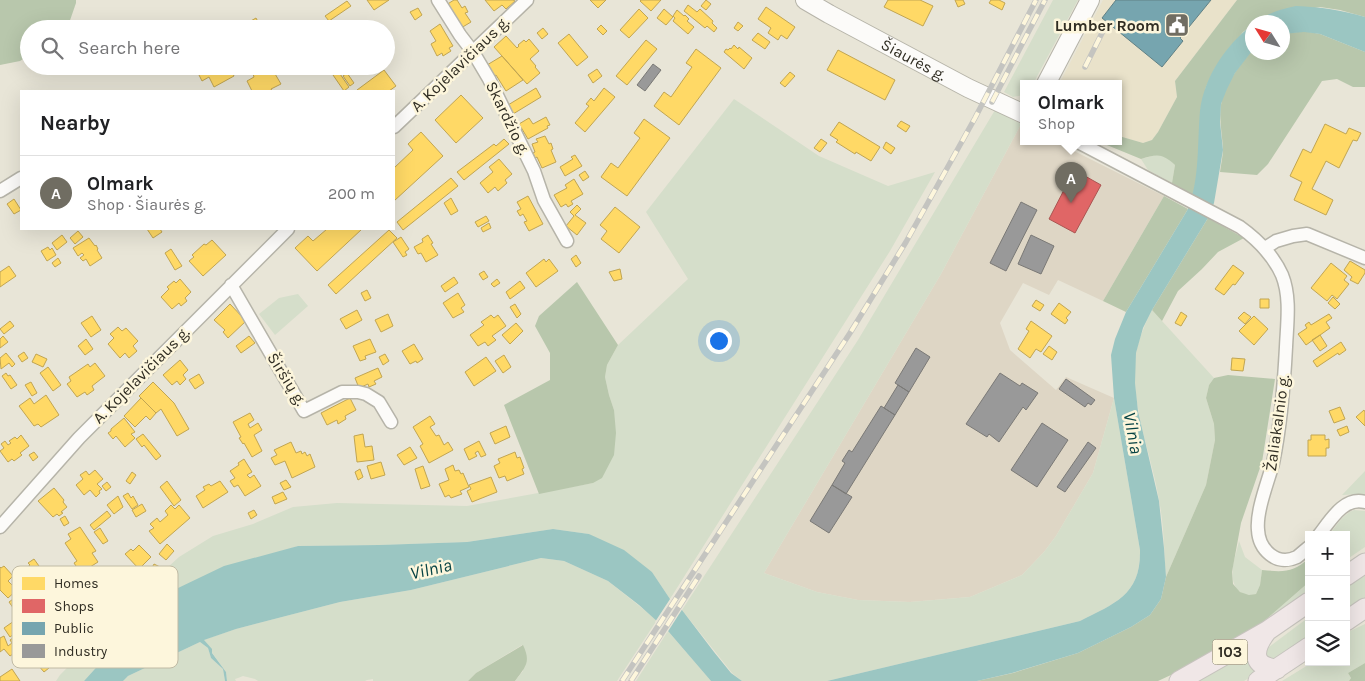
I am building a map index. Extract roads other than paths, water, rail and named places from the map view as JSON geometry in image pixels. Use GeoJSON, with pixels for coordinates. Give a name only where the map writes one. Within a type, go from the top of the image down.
{"type":"FeatureCollection","features":[{"type":"Feature","properties":{"kind":"main road","name":"Šiaurės g."},"geometry":{"type":"LineString","coordinates":[[805,0],[968,88],[1020,112]]}},
{"type":"Feature","properties":{"kind":"main road"},"geometry":{"type":"LineString","coordinates":[[1048,80],[1090,0]]}},
{"type":"Feature","properties":{"kind":"main road"},"geometry":{"type":"LineString","coordinates":[[1350,573],[1365,563]]}},
{"type":"Feature","properties":{"kind":"main road","name":"103"},"geometry":{"type":"LineString","coordinates":[[1179,681],[1267,631],[1305,605]]}},
{"type":"Feature","properties":{"kind":"main road"},"geometry":{"type":"LineString","coordinates":[[1350,618],[1365,608]]}},
{"type":"Feature","properties":{"kind":"main road"},"geometry":{"type":"LineString","coordinates":[[1267,631],[1258,645],[1256,657],[1266,667],[1277,669]]}},
{"type":"Feature","properties":{"kind":"main road","name":"103"},"geometry":{"type":"LineString","coordinates":[[1258,681],[1305,650]]}},
{"type":"Feature","properties":{"kind":"street","name":"Skardžio g."},"geometry":{"type":"LineString","coordinates":[[438,0],[489,79],[534,171],[544,200],[567,241]]}},
{"type":"Feature","properties":{"kind":"street","name":"A. Kojelavičiaus g."},"geometry":{"type":"LineString","coordinates":[[395,127],[527,0]]}},
{"type":"Feature","properties":{"kind":"street"},"geometry":{"type":"LineString","coordinates":[[1084,145],[1240,227],[1265,248],[1276,241],[1307,234],[1365,258]]}},
{"type":"Feature","properties":{"kind":"street"},"geometry":{"type":"LineString","coordinates":[[0,191],[20,179]]}},
{"type":"Feature","properties":{"kind":"street","name":"A. Kojelavičiaus g."},"geometry":{"type":"LineString","coordinates":[[0,527],[79,438],[287,230]]}},
{"type":"Feature","properties":{"kind":"street","name":"Žaliakalnio g."},"geometry":{"type":"LineString","coordinates":[[1265,248],[1283,277],[1287,295],[1287,320],[1281,416],[1260,512],[1259,537],[1266,552],[1282,560],[1297,556],[1305,550]]}},
{"type":"Feature","properties":{"kind":"street","name":"Širšių g."},"geometry":{"type":"LineString","coordinates":[[231,285],[304,411],[342,392],[358,392],[366,394],[379,402],[391,422]]}},
{"type":"Feature","properties":{"kind":"street"},"geometry":{"type":"LineString","coordinates":[[1322,531],[1346,504],[1353,501],[1365,502]]}},
{"type":"Feature","properties":{"kind":"water"},"geometry":{"type":"Polygon","coordinates":[[[1296,6],[1314,7],[1348,12],[1365,17],[1365,52],[1320,34],[1304,32],[1290,33],[1290,15],[1268,15],[1296,6]]]}},
{"type":"Feature","properties":{"kind":"water","name":"Vilnia"},"geometry":{"type":"Polygon","coordinates":[[[1245,31],[1245,60],[1235,73],[1221,104],[1220,122],[1223,150],[1214,203],[1208,218],[1152,310],[1143,328],[1136,353],[1135,383],[1138,411],[1159,501],[1164,548],[1166,577],[1161,599],[1150,615],[1131,627],[1078,653],[1012,673],[977,681],[827,681],[1080,621],[1124,596],[1131,587],[1136,578],[1140,550],[1114,398],[1111,355],[1126,312],[1188,209],[1195,185],[1202,98],[1211,74],[1225,52],[1245,31]]]}},
{"type":"Feature","properties":{"kind":"water","name":"Vilnia"},"geometry":{"type":"Polygon","coordinates":[[[553,529],[589,534],[624,550],[652,572],[670,599],[682,610],[731,673],[742,681],[711,681],[668,631],[608,581],[564,561],[541,558],[411,590],[340,602],[236,629],[204,640],[226,672],[227,681],[225,681],[223,669],[211,658],[208,648],[200,642],[178,652],[178,588],[224,566],[298,546],[467,542],[553,529]]]}},
{"type":"Feature","properties":{"kind":"water"},"geometry":{"type":"Polygon","coordinates":[[[96,668],[145,668],[128,676],[123,681],[84,681],[96,668]]]}},
{"type":"Feature","properties":{"kind":"railway"},"geometry":{"type":"LineString","coordinates":[[622,681],[850,333],[906,242],[975,118],[1036,0]]}},
{"type":"Feature","properties":{"kind":"railway"},"geometry":{"type":"LineString","coordinates":[[992,102],[1045,0]]}},
{"type":"Feature","properties":{"kind":"railway"},"geometry":{"type":"LineString","coordinates":[[1085,67],[1107,23]]}},
{"type":"Feature","properties":{"kind":"railway"},"geometry":{"type":"LineString","coordinates":[[631,681],[699,576]]}},
{"type":"Feature","properties":{"kind":"place","name":"Lumber Room"},"geometry":{"type":"Point","coordinates":[1177,25]}},
{"type":"Feature","properties":{"kind":"place","name":"Olmark"},"geometry":{"type":"Point","coordinates":[1071,203]}}]}
